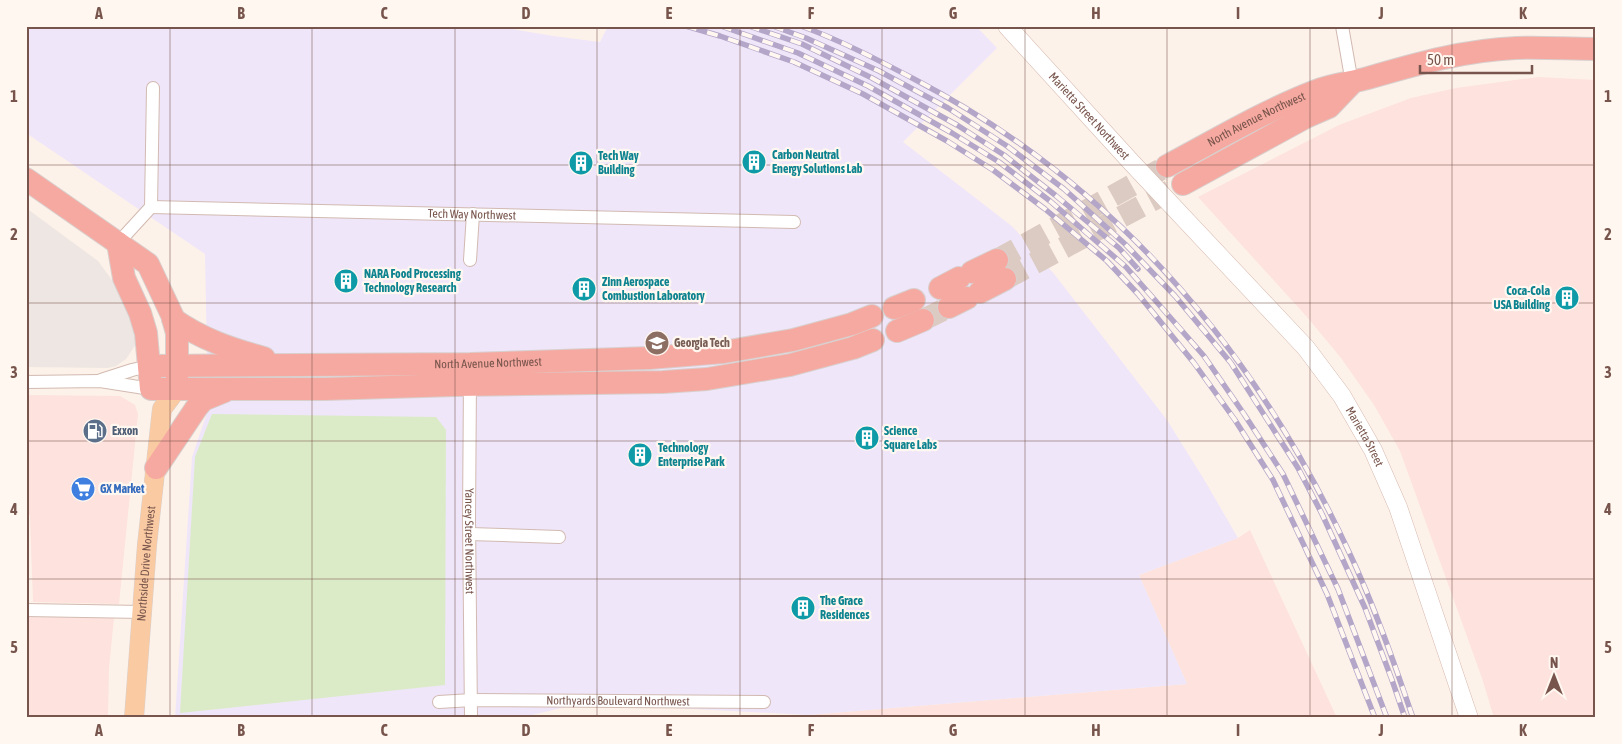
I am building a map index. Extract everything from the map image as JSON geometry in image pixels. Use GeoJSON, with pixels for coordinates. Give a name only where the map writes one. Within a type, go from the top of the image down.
{"type":"FeatureCollection","features":[{"type":"Feature","properties":{"kind":"highway","name":"North Avenue Northwest"},"geometry":{"type":"LineString","coordinates":[[1167,166],[1271,111],[1318,90],[1352,83],[1435,59],[1476,52],[1516,48],[1596,49]]}},
{"type":"Feature","properties":{"kind":"highway","name":"North Avenue Northwest"},"geometry":{"type":"LineString","coordinates":[[1183,184],[1306,117],[1329,107],[1352,83]]}},
{"type":"Feature","properties":{"kind":"highway"},"geometry":{"type":"LineString","coordinates":[[26,179],[148,264],[173,319],[178,365],[177,389]]}},
{"type":"Feature","properties":{"kind":"highway"},"geometry":{"type":"LineString","coordinates":[[118,243],[124,278],[140,313],[146,333],[151,388]]}},
{"type":"Feature","properties":{"kind":"highway"},"geometry":{"type":"LineString","coordinates":[[961,289],[1001,270]]}},
{"type":"Feature","properties":{"kind":"highway"},"geometry":{"type":"LineString","coordinates":[[897,331],[910,309]]}},
{"type":"Feature","properties":{"kind":"highway","name":"North Avenue Northwest"},"geometry":{"type":"LineString","coordinates":[[151,388],[325,389],[470,374],[724,352],[793,340],[852,324],[872,316]]}},
{"type":"Feature","properties":{"kind":"highway"},"geometry":{"type":"LineString","coordinates":[[173,319],[196,334],[224,347],[294,366]]}},
{"type":"Feature","properties":{"kind":"highway","name":"North Avenue Northwest"},"geometry":{"type":"LineString","coordinates":[[150,366],[294,366],[664,382],[707,379],[790,364],[853,348],[873,340]]}},
{"type":"Feature","properties":{"kind":"highway"},"geometry":{"type":"LineString","coordinates":[[156,468],[197,407],[204,400],[232,388]]}},
{"type":"Feature","properties":{"kind":"main road","name":"Marietta Street Northwest"},"geometry":{"type":"LineString","coordinates":[[1007,26],[1173,206]]}},
{"type":"Feature","properties":{"kind":"main road","name":"Marietta Street"},"geometry":{"type":"LineString","coordinates":[[1173,206],[1306,348],[1346,404],[1373,450],[1398,507],[1469,718]]}},
{"type":"Feature","properties":{"kind":"main road"},"geometry":{"type":"LineString","coordinates":[[151,388],[162,409],[177,389]]}},
{"type":"Feature","properties":{"kind":"main road","name":"Northside Drive Northwest"},"geometry":{"type":"LineString","coordinates":[[134,718],[147,545],[162,409]]}},
{"type":"Feature","properties":{"kind":"street"},"geometry":{"type":"LineString","coordinates":[[1342,26],[1352,83]]}},
{"type":"Feature","properties":{"kind":"street"},"geometry":{"type":"LineString","coordinates":[[118,243],[151,207],[153,88]]}},
{"type":"Feature","properties":{"kind":"street","name":"Tech Way Northwest"},"geometry":{"type":"LineString","coordinates":[[151,207],[794,222]]}},
{"type":"Feature","properties":{"kind":"street"},"geometry":{"type":"LineString","coordinates":[[470,260],[473,214]]}},
{"type":"Feature","properties":{"kind":"street","name":"North Avenue Northwest"},"geometry":{"type":"LineString","coordinates":[[100,380],[150,366]]}},
{"type":"Feature","properties":{"kind":"street","name":"Yancey Street Northwest"},"geometry":{"type":"LineString","coordinates":[[470,374],[471,718]]}},
{"type":"Feature","properties":{"kind":"street","name":"North Avenue Northwest"},"geometry":{"type":"LineString","coordinates":[[26,382],[100,380],[151,388]]}},
{"type":"Feature","properties":{"kind":"street"},"geometry":{"type":"LineString","coordinates":[[470,534],[559,537]]}},
{"type":"Feature","properties":{"kind":"street"},"geometry":{"type":"LineString","coordinates":[[26,610],[142,612]]}},
{"type":"Feature","properties":{"kind":"street","name":"Northyards Boulevard Northwest"},"geometry":{"type":"LineString","coordinates":[[439,702],[472,700],[764,702]]}},
{"type":"Feature","properties":{"kind":"shaded area","name":"Georgia Tech"},"geometry":{"type":"Polygon","coordinates":[[[26,26],[475,26],[501,27],[600,42],[608,26],[976,26],[997,48],[903,142],[1013,227],[1055,275],[1167,420],[1238,538],[1139,575],[1187,684],[808,715],[582,703],[520,718],[175,718],[192,457],[208,410],[205,254],[26,133],[26,26]]]}},
{"type":"Feature","properties":{"kind":"shaded area"},"geometry":{"type":"Polygon","coordinates":[[[1538,77],[1596,80],[1596,718],[1494,718],[1482,678],[1400,451],[1374,405],[1341,358],[1307,317],[1198,197],[1339,125],[1411,98],[1456,88],[1538,77]]]}},
{"type":"Feature","properties":{"kind":"shaded area"},"geometry":{"type":"Polygon","coordinates":[[[26,208],[98,261],[123,295],[135,324],[136,344],[126,359],[116,366],[108,368],[26,367],[26,208]]]}},
{"type":"Feature","properties":{"kind":"shaded area"},"geometry":{"type":"Polygon","coordinates":[[[26,395],[120,396],[135,405],[138,414],[119,604],[33,602],[30,515],[26,515],[26,395]]]}},
{"type":"Feature","properties":{"kind":"shaded area"},"geometry":{"type":"Polygon","coordinates":[[[1250,530],[1337,718],[808,718],[808,715],[1187,684],[1139,575],[1238,538],[1250,530]]]}},
{"type":"Feature","properties":{"kind":"shaded area"},"geometry":{"type":"Polygon","coordinates":[[[26,617],[114,618],[109,668],[108,718],[26,718],[26,617]]]}},
{"type":"Feature","properties":{"kind":"green space"},"geometry":{"type":"Polygon","coordinates":[[[212,414],[436,417],[446,430],[445,685],[180,713],[195,457],[212,414]]]}},
{"type":"Feature","properties":{"kind":"tunnel"},"geometry":{"type":"LineString","coordinates":[[997,260],[1167,166]]}},
{"type":"Feature","properties":{"kind":"tunnel"},"geometry":{"type":"LineString","coordinates":[[1005,279],[1183,184]]}},
{"type":"Feature","properties":{"kind":"tunnel"},"geometry":{"type":"LineString","coordinates":[[923,320],[949,307]]}},
{"type":"Feature","properties":{"kind":"railway"},"geometry":{"type":"LineString","coordinates":[[686,26],[794,62],[863,94],[947,141],[993,170],[1045,209],[1107,261],[1138,294],[1194,363],[1235,420],[1273,480],[1327,594],[1375,718]]}},
{"type":"Feature","properties":{"kind":"railway"},"geometry":{"type":"LineString","coordinates":[[721,26],[798,53],[868,86],[952,133],[999,162],[1050,201],[1126,267],[1204,356],[1283,474],[1338,589],[1387,718]]}},
{"type":"Feature","properties":{"kind":"railway"},"geometry":{"type":"LineString","coordinates":[[749,26],[802,44],[872,78],[957,125],[1004,155],[1055,195],[1119,248],[1138,269]]}},
{"type":"Feature","properties":{"kind":"railway"},"geometry":{"type":"LineString","coordinates":[[773,26],[806,38],[879,71],[948,108],[1007,146],[1064,189],[1125,244],[1175,296],[1231,363],[1298,468],[1322,514],[1365,608],[1405,718]]}},
{"type":"Feature","properties":{"kind":"railway"},"geometry":{"type":"LineString","coordinates":[[801,26],[887,65],[987,121],[1053,169],[1115,221],[1171,278],[1223,340],[1269,407],[1311,477],[1367,592],[1413,718]]}},
{"type":"Feature","properties":{"kind":"place","name":"Carbon Neutral Energy Solutions Lab"},"geometry":{"type":"Point","coordinates":[754,162]}},
{"type":"Feature","properties":{"kind":"place","name":"Tech Way Building"},"geometry":{"type":"Point","coordinates":[581,163]}},
{"type":"Feature","properties":{"kind":"place","name":"NARA Food Processing Technology Research"},"geometry":{"type":"Point","coordinates":[346,281]}},
{"type":"Feature","properties":{"kind":"place","name":"Zinn Aerospace Combustion Laboratory"},"geometry":{"type":"Point","coordinates":[584,289]}},
{"type":"Feature","properties":{"kind":"place","name":"Coca-Cola USA Building"},"geometry":{"type":"Point","coordinates":[1567,298]}},
{"type":"Feature","properties":{"kind":"place","name":"Georgia Tech"},"geometry":{"type":"Point","coordinates":[657,343]}},
{"type":"Feature","properties":{"kind":"place","name":"Exxon"},"geometry":{"type":"Point","coordinates":[95,431]}},
{"type":"Feature","properties":{"kind":"place","name":"Science Square Labs"},"geometry":{"type":"Point","coordinates":[867,438]}},
{"type":"Feature","properties":{"kind":"place","name":"Technology Enterprise Park"},"geometry":{"type":"Point","coordinates":[640,455]}},
{"type":"Feature","properties":{"kind":"place","name":"GX Market"},"geometry":{"type":"Point","coordinates":[83,489]}},
{"type":"Feature","properties":{"kind":"place","name":"The Grace Residences"},"geometry":{"type":"Point","coordinates":[803,608]}}]}
